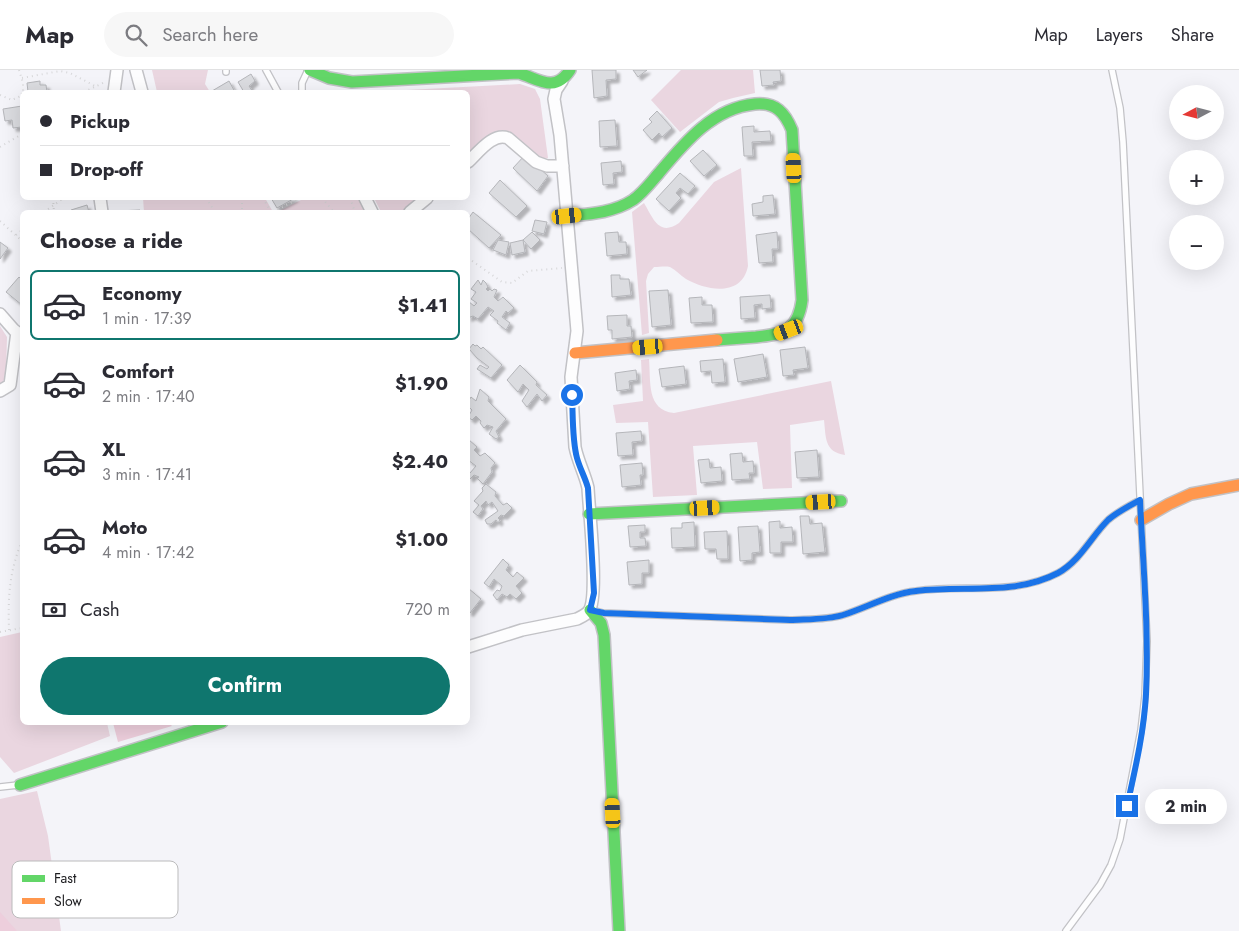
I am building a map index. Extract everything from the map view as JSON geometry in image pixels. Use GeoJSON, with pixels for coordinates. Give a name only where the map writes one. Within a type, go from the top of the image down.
{"type":"FeatureCollection","features":[{"type":"Feature","properties":{"kind":"street"},"geometry":{"type":"LineString","coordinates":[[136,70],[141,90]]}},
{"type":"Feature","properties":{"kind":"street"},"geometry":{"type":"LineString","coordinates":[[309,70],[353,87],[508,71],[537,77],[552,84],[562,81]]}},
{"type":"Feature","properties":{"kind":"street"},"geometry":{"type":"LineString","coordinates":[[470,646],[522,630],[567,622],[584,616],[590,610],[594,593],[585,477],[577,459],[575,447],[571,377],[577,332],[560,135],[555,108],[556,90],[569,70]]}},
{"type":"Feature","properties":{"kind":"street"},"geometry":{"type":"LineString","coordinates":[[114,90],[117,73]]}},
{"type":"Feature","properties":{"kind":"street"},"geometry":{"type":"LineString","coordinates":[[537,77],[555,108]]}},
{"type":"Feature","properties":{"kind":"street"},"geometry":{"type":"LineString","coordinates":[[567,216],[598,213],[617,208],[634,200],[697,131],[732,109],[748,104],[763,103],[776,108],[787,116],[792,130],[802,300],[801,312],[794,325],[789,330],[777,335],[575,353]]}},
{"type":"Feature","properties":{"kind":"street"},"geometry":{"type":"LineString","coordinates":[[470,160],[495,138],[504,137],[536,162],[547,166],[563,166]]}},
{"type":"Feature","properties":{"kind":"street"},"geometry":{"type":"LineString","coordinates":[[412,210],[425,200]]}},
{"type":"Feature","properties":{"kind":"street"},"geometry":{"type":"LineString","coordinates":[[0,314],[20,334],[10,385],[0,390]]}},
{"type":"Feature","properties":{"kind":"street"},"geometry":{"type":"LineString","coordinates":[[1141,520],[1168,504],[1192,494],[1239,485]]}},
{"type":"Feature","properties":{"kind":"street"},"geometry":{"type":"LineString","coordinates":[[589,514],[840,501]]}},
{"type":"Feature","properties":{"kind":"street"},"geometry":{"type":"LineString","coordinates":[[590,610],[601,623],[604,635],[619,931]]}},
{"type":"Feature","properties":{"kind":"street"},"geometry":{"type":"LineString","coordinates":[[20,785],[212,725]]}},
{"type":"Feature","properties":{"kind":"lane"},"geometry":{"type":"LineString","coordinates":[[266,70],[277,90]]}},
{"type":"Feature","properties":{"kind":"lane"},"geometry":{"type":"LineString","coordinates":[[302,90],[304,76],[309,70]]}},
{"type":"Feature","properties":{"kind":"lane"},"geometry":{"type":"LineString","coordinates":[[1066,931],[1100,885],[1111,865],[1120,839],[1134,774],[1146,696],[1147,642],[1123,142],[1120,108],[1112,70]]}},
{"type":"Feature","properties":{"kind":"lane"},"geometry":{"type":"LineString","coordinates":[[590,610],[604,613],[790,620],[814,619],[842,616],[888,597],[916,591],[1008,587],[1040,582],[1061,571],[1077,558],[1108,521],[1120,511],[1140,500]]}},
{"type":"Feature","properties":{"kind":"lane"},"geometry":{"type":"LineString","coordinates":[[0,787],[20,785]]}},
{"type":"Feature","properties":{"kind":"path"},"geometry":{"type":"LineString","coordinates":[[19,70],[23,90]]}},
{"type":"Feature","properties":{"kind":"path"},"geometry":{"type":"LineString","coordinates":[[22,78],[54,71],[70,73],[95,86]]}},
{"type":"Feature","properties":{"kind":"path"},"geometry":{"type":"LineString","coordinates":[[88,90],[117,73]]}},
{"type":"Feature","properties":{"kind":"path"},"geometry":{"type":"LineString","coordinates":[[0,95],[12,100],[20,97]]}},
{"type":"Feature","properties":{"kind":"path"},"geometry":{"type":"LineString","coordinates":[[0,147],[20,135]]}},
{"type":"Feature","properties":{"kind":"path"},"geometry":{"type":"LineString","coordinates":[[53,200],[54,210]]}},
{"type":"Feature","properties":{"kind":"path"},"geometry":{"type":"LineString","coordinates":[[46,210],[60,200]]}},
{"type":"Feature","properties":{"kind":"path"},"geometry":{"type":"LineString","coordinates":[[276,210],[296,200]]}},
{"type":"Feature","properties":{"kind":"path"},"geometry":{"type":"LineString","coordinates":[[324,200],[332,210]]}},
{"type":"Feature","properties":{"kind":"path"},"geometry":{"type":"LineString","coordinates":[[0,221],[20,239]]}},
{"type":"Feature","properties":{"kind":"path"},"geometry":{"type":"LineString","coordinates":[[16,235],[20,232]]}},
{"type":"Feature","properties":{"kind":"path"},"geometry":{"type":"LineString","coordinates":[[470,259],[502,282],[512,283],[528,271],[572,267]]}},
{"type":"Feature","properties":{"kind":"path"},"geometry":{"type":"LineString","coordinates":[[9,630],[8,600],[11,573],[20,546]]}},
{"type":"Feature","properties":{"kind":"path"},"geometry":{"type":"LineString","coordinates":[[0,632],[20,628]]}},
{"type":"Feature","properties":{"kind":"shaded area"},"geometry":{"type":"Polygon","coordinates":[[[152,70],[208,70],[205,84],[209,90],[157,90],[152,70]]]}},
{"type":"Feature","properties":{"kind":"shaded area"},"geometry":{"type":"Polygon","coordinates":[[[681,70],[753,70],[755,93],[719,102],[680,132],[651,100],[681,70]]]}},
{"type":"Feature","properties":{"kind":"shaded area"},"geometry":{"type":"Polygon","coordinates":[[[520,84],[535,89],[540,99],[548,158],[537,157],[502,130],[497,132],[470,155],[470,90],[407,90],[520,84]]]}},
{"type":"Feature","properties":{"kind":"shaded area"},"geometry":{"type":"Polygon","coordinates":[[[741,168],[748,266],[744,276],[739,283],[731,287],[723,289],[713,288],[694,283],[670,267],[654,267],[648,274],[646,281],[649,333],[642,335],[632,212],[644,203],[657,224],[666,228],[672,227],[679,223],[714,182],[741,168]]]}},
{"type":"Feature","properties":{"kind":"shaded area"},"geometry":{"type":"Polygon","coordinates":[[[143,200],[266,200],[272,210],[144,210],[143,200]]]}},
{"type":"Feature","properties":{"kind":"shaded area"},"geometry":{"type":"Polygon","coordinates":[[[301,200],[361,200],[367,210],[281,210],[301,200]]]}},
{"type":"Feature","properties":{"kind":"shaded area"},"geometry":{"type":"Polygon","coordinates":[[[375,200],[419,200],[406,210],[380,210],[375,200]]]}},
{"type":"Feature","properties":{"kind":"shaded area"},"geometry":{"type":"Polygon","coordinates":[[[0,326],[7,337],[6,375],[0,385],[0,326]]]}},
{"type":"Feature","properties":{"kind":"shaded area"},"geometry":{"type":"Polygon","coordinates":[[[649,359],[650,385],[654,400],[665,411],[674,413],[831,381],[845,455],[833,451],[827,443],[824,420],[790,425],[792,488],[763,489],[757,442],[693,446],[697,495],[653,497],[648,422],[616,423],[613,405],[643,401],[641,360],[649,359]]]}},
{"type":"Feature","properties":{"kind":"shaded area"},"geometry":{"type":"Polygon","coordinates":[[[20,632],[20,725],[107,725],[110,736],[14,773],[0,757],[0,637],[20,632]]]}},
{"type":"Feature","properties":{"kind":"shaded area"},"geometry":{"type":"Polygon","coordinates":[[[114,725],[172,726],[118,742],[114,725]]]}},
{"type":"Feature","properties":{"kind":"shaded area"},"geometry":{"type":"Polygon","coordinates":[[[37,791],[48,836],[51,861],[12,861],[12,918],[59,918],[61,931],[0,931],[0,799],[37,791]]]}},
{"type":"Feature","properties":{"kind":"shaded area"},"geometry":{"type":"Polygon","coordinates":[[[0,912],[17,931],[0,931],[0,912]]]}},
{"type":"Feature","properties":{"kind":"building"},"geometry":{"type":"Polygon","coordinates":[[[592,70],[616,70],[616,79],[606,80],[607,96],[594,98],[592,70]]]}},
{"type":"Feature","properties":{"kind":"building"},"geometry":{"type":"Polygon","coordinates":[[[633,70],[647,70],[638,77],[633,70]]]}},
{"type":"Feature","properties":{"kind":"building"},"geometry":{"type":"Polygon","coordinates":[[[760,70],[780,70],[781,81],[773,82],[774,85],[762,86],[760,70]]]}},
{"type":"Feature","properties":{"kind":"building"},"geometry":{"type":"Polygon","coordinates":[[[251,74],[255,81],[249,86],[252,90],[243,90],[238,82],[251,74]]]}},
{"type":"Feature","properties":{"kind":"building"},"geometry":{"type":"Polygon","coordinates":[[[40,81],[40,85],[46,85],[47,90],[28,90],[27,83],[40,81]]]}},
{"type":"Feature","properties":{"kind":"building"},"geometry":{"type":"Polygon","coordinates":[[[229,81],[234,90],[214,90],[229,81]]]}},
{"type":"Feature","properties":{"kind":"building"},"geometry":{"type":"Polygon","coordinates":[[[20,106],[20,127],[13,128],[12,120],[5,121],[3,109],[20,106]]]}},
{"type":"Feature","properties":{"kind":"building"},"geometry":{"type":"Polygon","coordinates":[[[657,111],[672,128],[662,137],[659,133],[652,140],[643,130],[652,122],[649,119],[657,111]]]}},
{"type":"Feature","properties":{"kind":"building"},"geometry":{"type":"Polygon","coordinates":[[[615,120],[617,146],[600,147],[599,121],[615,120]]]}},
{"type":"Feature","properties":{"kind":"building"},"geometry":{"type":"Polygon","coordinates":[[[754,126],[754,132],[770,131],[771,141],[752,142],[753,156],[744,156],[742,127],[754,126]]]}},
{"type":"Feature","properties":{"kind":"building"},"geometry":{"type":"Polygon","coordinates":[[[703,150],[717,165],[704,176],[690,161],[703,150]]]}},
{"type":"Feature","properties":{"kind":"building"},"geometry":{"type":"Polygon","coordinates":[[[525,155],[548,176],[537,191],[513,168],[525,155]]]}},
{"type":"Feature","properties":{"kind":"building"},"geometry":{"type":"Polygon","coordinates":[[[621,161],[622,172],[613,173],[614,184],[603,185],[601,163],[621,161]]]}},
{"type":"Feature","properties":{"kind":"building"},"geometry":{"type":"Polygon","coordinates":[[[680,173],[695,186],[688,194],[680,188],[676,193],[681,198],[669,211],[656,199],[680,173]]]}},
{"type":"Feature","properties":{"kind":"building"},"geometry":{"type":"Polygon","coordinates":[[[500,180],[527,206],[516,217],[489,193],[500,180]]]}},
{"type":"Feature","properties":{"kind":"building"},"geometry":{"type":"Polygon","coordinates":[[[773,195],[775,214],[753,216],[752,204],[763,202],[763,196],[773,195]]]}},
{"type":"Feature","properties":{"kind":"building"},"geometry":{"type":"Polygon","coordinates":[[[272,200],[291,200],[277,208],[272,200]]]}},
{"type":"Feature","properties":{"kind":"building"},"geometry":{"type":"Polygon","coordinates":[[[87,205],[88,210],[71,210],[87,205]]]}},
{"type":"Feature","properties":{"kind":"building"},"geometry":{"type":"Polygon","coordinates":[[[473,212],[501,235],[489,248],[470,231],[470,216],[473,212]]]}},
{"type":"Feature","properties":{"kind":"building"},"geometry":{"type":"Polygon","coordinates":[[[535,220],[547,222],[544,234],[532,231],[535,220]]]}},
{"type":"Feature","properties":{"kind":"building"},"geometry":{"type":"Polygon","coordinates":[[[532,232],[540,240],[531,249],[523,240],[532,232]]]}},
{"type":"Feature","properties":{"kind":"building"},"geometry":{"type":"Polygon","coordinates":[[[618,232],[619,242],[626,242],[627,254],[607,256],[605,233],[618,232]]]}},
{"type":"Feature","properties":{"kind":"building"},"geometry":{"type":"Polygon","coordinates":[[[777,232],[778,249],[772,249],[773,262],[759,263],[756,235],[777,232]]]}},
{"type":"Feature","properties":{"kind":"building"},"geometry":{"type":"Polygon","coordinates":[[[498,240],[509,242],[506,255],[493,250],[498,240]]]}},
{"type":"Feature","properties":{"kind":"building"},"geometry":{"type":"Polygon","coordinates":[[[523,240],[525,252],[512,255],[510,243],[523,240]]]}},
{"type":"Feature","properties":{"kind":"building"},"geometry":{"type":"Polygon","coordinates":[[[0,242],[8,248],[0,259],[0,242]]]}},
{"type":"Feature","properties":{"kind":"building"},"geometry":{"type":"Polygon","coordinates":[[[611,275],[620,275],[620,279],[629,279],[631,295],[612,297],[611,275]]]}},
{"type":"Feature","properties":{"kind":"building"},"geometry":{"type":"Polygon","coordinates":[[[19,277],[20,303],[6,292],[19,277]]]}},
{"type":"Feature","properties":{"kind":"building"},"geometry":{"type":"Polygon","coordinates":[[[478,280],[481,285],[483,280],[488,287],[486,289],[488,291],[490,289],[492,291],[494,289],[497,290],[494,297],[498,301],[503,297],[514,308],[508,313],[506,311],[502,317],[510,323],[506,330],[490,315],[494,311],[488,307],[478,319],[473,316],[470,317],[470,303],[474,306],[477,303],[471,299],[476,292],[471,289],[478,280]]]}},
{"type":"Feature","properties":{"kind":"building"},"geometry":{"type":"Polygon","coordinates":[[[668,290],[671,325],[652,327],[649,291],[668,290]]]}},
{"type":"Feature","properties":{"kind":"building"},"geometry":{"type":"Polygon","coordinates":[[[770,295],[771,308],[762,309],[762,304],[754,305],[755,318],[741,319],[740,297],[770,295]]]}},
{"type":"Feature","properties":{"kind":"building"},"geometry":{"type":"Polygon","coordinates":[[[702,297],[702,305],[712,305],[713,322],[691,323],[689,298],[702,297]]]}},
{"type":"Feature","properties":{"kind":"building"},"geometry":{"type":"Polygon","coordinates":[[[627,315],[627,326],[631,326],[632,337],[612,339],[612,330],[608,330],[607,316],[627,315]]]}},
{"type":"Feature","properties":{"kind":"building"},"geometry":{"type":"Polygon","coordinates":[[[473,344],[481,349],[483,347],[502,365],[491,378],[477,369],[480,365],[487,369],[489,367],[477,358],[470,348],[473,344]]]}},
{"type":"Feature","properties":{"kind":"building"},"geometry":{"type":"Polygon","coordinates":[[[805,347],[808,368],[793,370],[794,375],[783,376],[780,350],[805,347]]]}},
{"type":"Feature","properties":{"kind":"building"},"geometry":{"type":"Polygon","coordinates":[[[763,354],[767,377],[738,382],[734,359],[763,354]]]}},
{"type":"Feature","properties":{"kind":"building"},"geometry":{"type":"Polygon","coordinates":[[[723,359],[725,382],[712,383],[711,371],[701,372],[700,361],[723,359]]]}},
{"type":"Feature","properties":{"kind":"building"},"geometry":{"type":"Polygon","coordinates":[[[520,365],[547,395],[542,401],[537,394],[527,407],[522,401],[529,390],[523,384],[518,392],[507,380],[520,365]]]}},
{"type":"Feature","properties":{"kind":"building"},"geometry":{"type":"Polygon","coordinates":[[[684,366],[686,384],[662,387],[659,369],[684,366]]]}},
{"type":"Feature","properties":{"kind":"building"},"geometry":{"type":"Polygon","coordinates":[[[636,370],[637,380],[629,381],[630,389],[617,391],[615,373],[636,370]]]}},
{"type":"Feature","properties":{"kind":"building"},"geometry":{"type":"Polygon","coordinates":[[[480,389],[489,397],[488,401],[506,419],[496,431],[499,437],[496,439],[489,434],[493,427],[487,425],[484,428],[476,416],[472,420],[470,418],[472,410],[470,408],[470,399],[471,397],[476,401],[480,389]]]}},
{"type":"Feature","properties":{"kind":"building"},"geometry":{"type":"Polygon","coordinates":[[[641,431],[642,441],[632,442],[633,455],[618,456],[616,433],[641,431]]]}},
{"type":"Feature","properties":{"kind":"building"},"geometry":{"type":"Polygon","coordinates":[[[470,441],[477,447],[474,450],[480,456],[485,453],[495,463],[491,468],[492,472],[483,484],[477,478],[479,477],[474,475],[470,479],[470,473],[476,466],[470,462],[470,441]]]}},
{"type":"Feature","properties":{"kind":"building"},"geometry":{"type":"Polygon","coordinates":[[[817,450],[819,477],[797,478],[795,452],[817,450]]]}},
{"type":"Feature","properties":{"kind":"building"},"geometry":{"type":"Polygon","coordinates":[[[742,453],[743,462],[753,461],[754,473],[749,473],[750,479],[732,480],[730,454],[742,453]]]}},
{"type":"Feature","properties":{"kind":"building"},"geometry":{"type":"Polygon","coordinates":[[[709,459],[710,468],[721,467],[722,481],[701,483],[698,460],[709,459]]]}},
{"type":"Feature","properties":{"kind":"building"},"geometry":{"type":"Polygon","coordinates":[[[642,463],[643,475],[640,475],[641,485],[622,487],[620,465],[642,463]]]}},
{"type":"Feature","properties":{"kind":"building"},"geometry":{"type":"Polygon","coordinates":[[[486,484],[496,492],[495,496],[503,505],[507,503],[512,508],[504,516],[501,515],[498,518],[500,520],[498,523],[496,520],[491,524],[487,524],[485,520],[498,511],[492,502],[488,505],[486,501],[481,506],[483,509],[478,516],[473,512],[479,505],[474,501],[483,491],[482,488],[486,484]]]}},
{"type":"Feature","properties":{"kind":"building"},"geometry":{"type":"Polygon","coordinates":[[[800,516],[809,516],[810,524],[822,523],[825,552],[803,554],[800,516]]]}},
{"type":"Feature","properties":{"kind":"building"},"geometry":{"type":"Polygon","coordinates":[[[780,521],[780,528],[792,527],[793,542],[781,542],[781,553],[770,553],[769,522],[780,521]]]}},
{"type":"Feature","properties":{"kind":"building"},"geometry":{"type":"Polygon","coordinates":[[[694,522],[695,547],[672,548],[671,528],[682,528],[682,523],[694,522]]]}},
{"type":"Feature","properties":{"kind":"building"},"geometry":{"type":"Polygon","coordinates":[[[645,525],[645,532],[640,532],[640,538],[645,538],[646,546],[630,547],[628,526],[645,525]]]}},
{"type":"Feature","properties":{"kind":"building"},"geometry":{"type":"Polygon","coordinates":[[[758,526],[760,552],[752,553],[752,560],[740,561],[738,527],[758,526]]]}},
{"type":"Feature","properties":{"kind":"building"},"geometry":{"type":"Polygon","coordinates":[[[727,531],[728,559],[717,559],[716,549],[705,549],[704,532],[727,531]]]}},
{"type":"Feature","properties":{"kind":"building"},"geometry":{"type":"Polygon","coordinates":[[[503,559],[509,565],[506,570],[513,577],[517,572],[524,578],[516,586],[522,593],[516,599],[510,594],[507,597],[502,594],[497,600],[493,595],[497,590],[500,591],[502,586],[494,579],[489,587],[484,583],[503,559]]]}},
{"type":"Feature","properties":{"kind":"building"},"geometry":{"type":"Polygon","coordinates":[[[649,560],[649,573],[642,573],[642,584],[629,585],[627,562],[649,560]]]}},
{"type":"Feature","properties":{"kind":"building"},"geometry":{"type":"Polygon","coordinates":[[[470,590],[481,599],[470,613],[470,590]]]}},
{"type":"Feature","properties":{"kind":"traffic: fast"},"geometry":{"type":"LineString","coordinates":[[310,70],[329,78],[352,82],[519,73],[547,83],[559,81],[570,70]]}},
{"type":"Feature","properties":{"kind":"traffic: fast"},"geometry":{"type":"LineString","coordinates":[[567,216],[609,210],[633,200],[701,128],[726,112],[755,104],[769,105],[779,110],[786,118],[792,130],[802,300],[800,310],[793,325],[782,332],[766,336],[717,340]]}},
{"type":"Feature","properties":{"kind":"traffic: fast"},"geometry":{"type":"LineString","coordinates":[[589,514],[841,501]]}},
{"type":"Feature","properties":{"kind":"traffic: fast"},"geometry":{"type":"LineString","coordinates":[[590,610],[601,623],[604,635],[619,931]]}},
{"type":"Feature","properties":{"kind":"traffic: fast"},"geometry":{"type":"LineString","coordinates":[[20,785],[212,725]]}},
{"type":"Feature","properties":{"kind":"traffic: slow"},"geometry":{"type":"LineString","coordinates":[[575,353],[717,340]]}},
{"type":"Feature","properties":{"kind":"traffic: slow"},"geometry":{"type":"LineString","coordinates":[[1141,520],[1191,494],[1239,485]]}},
{"type":"Feature","properties":{"kind":"route"},"geometry":{"type":"LineString","coordinates":[[572,395],[577,459],[588,488],[594,593],[590,610],[604,613],[790,620],[814,619],[842,616],[888,597],[916,591],[1008,587],[1040,582],[1061,571],[1077,558],[1108,521],[1120,511],[1140,500],[1147,642],[1146,696],[1127,806]]}}]}
